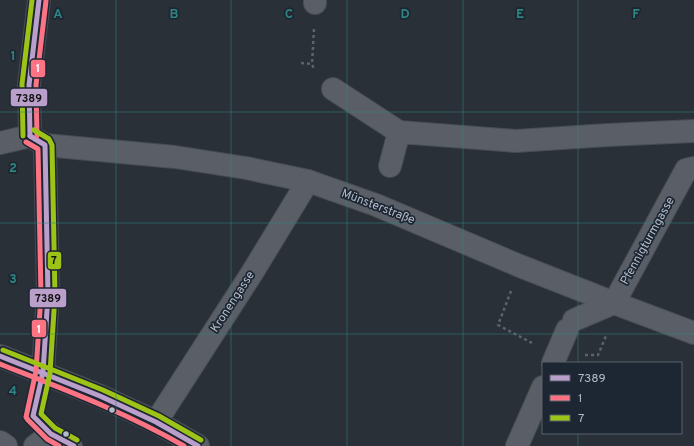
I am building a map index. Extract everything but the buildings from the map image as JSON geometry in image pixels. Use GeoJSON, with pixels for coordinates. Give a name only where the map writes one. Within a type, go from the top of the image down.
{"type":"FeatureCollection","features":[{"type":"Feature","properties":{"kind":"street"},"geometry":{"type":"LineString","coordinates":[[39,0],[29,86],[38,141],[48,295],[43,372]]}},
{"type":"Feature","properties":{"kind":"street"},"geometry":{"type":"LineString","coordinates":[[333,89],[399,132],[516,141],[694,131]]}},
{"type":"Feature","properties":{"kind":"street"},"geometry":{"type":"LineString","coordinates":[[390,166],[399,132]]}},
{"type":"Feature","properties":{"kind":"street","name":"Münsterstraße"},"geometry":{"type":"LineString","coordinates":[[0,143],[38,141],[175,157],[246,168],[308,181],[376,205],[520,266],[694,333]]}},
{"type":"Feature","properties":{"kind":"street","name":"Pfennigturmgasse"},"geometry":{"type":"LineString","coordinates":[[614,303],[688,173]]}},
{"type":"Feature","properties":{"kind":"street","name":"Kronengasse"},"geometry":{"type":"LineString","coordinates":[[156,422],[252,273],[308,181]]}},
{"type":"Feature","properties":{"kind":"street"},"geometry":{"type":"LineString","coordinates":[[555,360],[571,325],[614,303]]}},
{"type":"Feature","properties":{"kind":"street"},"geometry":{"type":"LineString","coordinates":[[7,359],[43,372],[100,396],[156,422],[198,446]]}},
{"type":"Feature","properties":{"kind":"street"},"geometry":{"type":"LineString","coordinates":[[517,446],[542,389]]}},
{"type":"Feature","properties":{"kind":"street"},"geometry":{"type":"LineString","coordinates":[[0,442],[6,446]]}},
{"type":"Feature","properties":{"kind":"lane"},"geometry":{"type":"LineString","coordinates":[[43,372],[33,416],[43,440],[74,446]]}},
{"type":"Feature","properties":{"kind":"path"},"geometry":{"type":"LineString","coordinates":[[315,2],[312,64],[316,74]]}},
{"type":"Feature","properties":{"kind":"path"},"geometry":{"type":"LineString","coordinates":[[301,64],[312,64]]}},
{"type":"Feature","properties":{"kind":"path"},"geometry":{"type":"LineString","coordinates":[[520,266],[498,325],[555,360]]}},
{"type":"Feature","properties":{"kind":"transit line","name":"7"},"geometry":{"type":"LineString","coordinates":[[23,136],[22,84],[32,0]]}},
{"type":"Feature","properties":{"kind":"transit line","name":"7389"},"geometry":{"type":"LineString","coordinates":[[30,136],[29,85],[39,0]]}},
{"type":"Feature","properties":{"kind":"transit line","name":"1"},"geometry":{"type":"LineString","coordinates":[[37,136],[36,85],[46,1]]}},
{"type":"Feature","properties":{"kind":"transit line","name":"7"},"geometry":{"type":"LineString","coordinates":[[34,130],[49,139],[52,145],[55,295],[50,373],[41,414],[55,428],[77,440]]}},
{"type":"Feature","properties":{"kind":"transit line","name":"7389"},"geometry":{"type":"LineString","coordinates":[[30,136],[45,145],[48,295],[43,372],[33,416],[51,434],[74,446]]}},
{"type":"Feature","properties":{"kind":"transit line","name":"1"},"geometry":{"type":"LineString","coordinates":[[26,142],[38,149],[41,295],[36,371],[26,417],[47,439],[59,446]]}},
{"type":"Feature","properties":{"kind":"transit line","name":"7"},"geometry":{"type":"LineString","coordinates":[[3,350],[103,390],[159,416],[201,440]]}},
{"type":"Feature","properties":{"kind":"transit line","name":"7389"},"geometry":{"type":"LineString","coordinates":[[0,356],[100,396],[156,422],[198,446]]}},
{"type":"Feature","properties":{"kind":"transit line","name":"1"},"geometry":{"type":"LineString","coordinates":[[0,364],[139,422],[184,446]]}}]}
